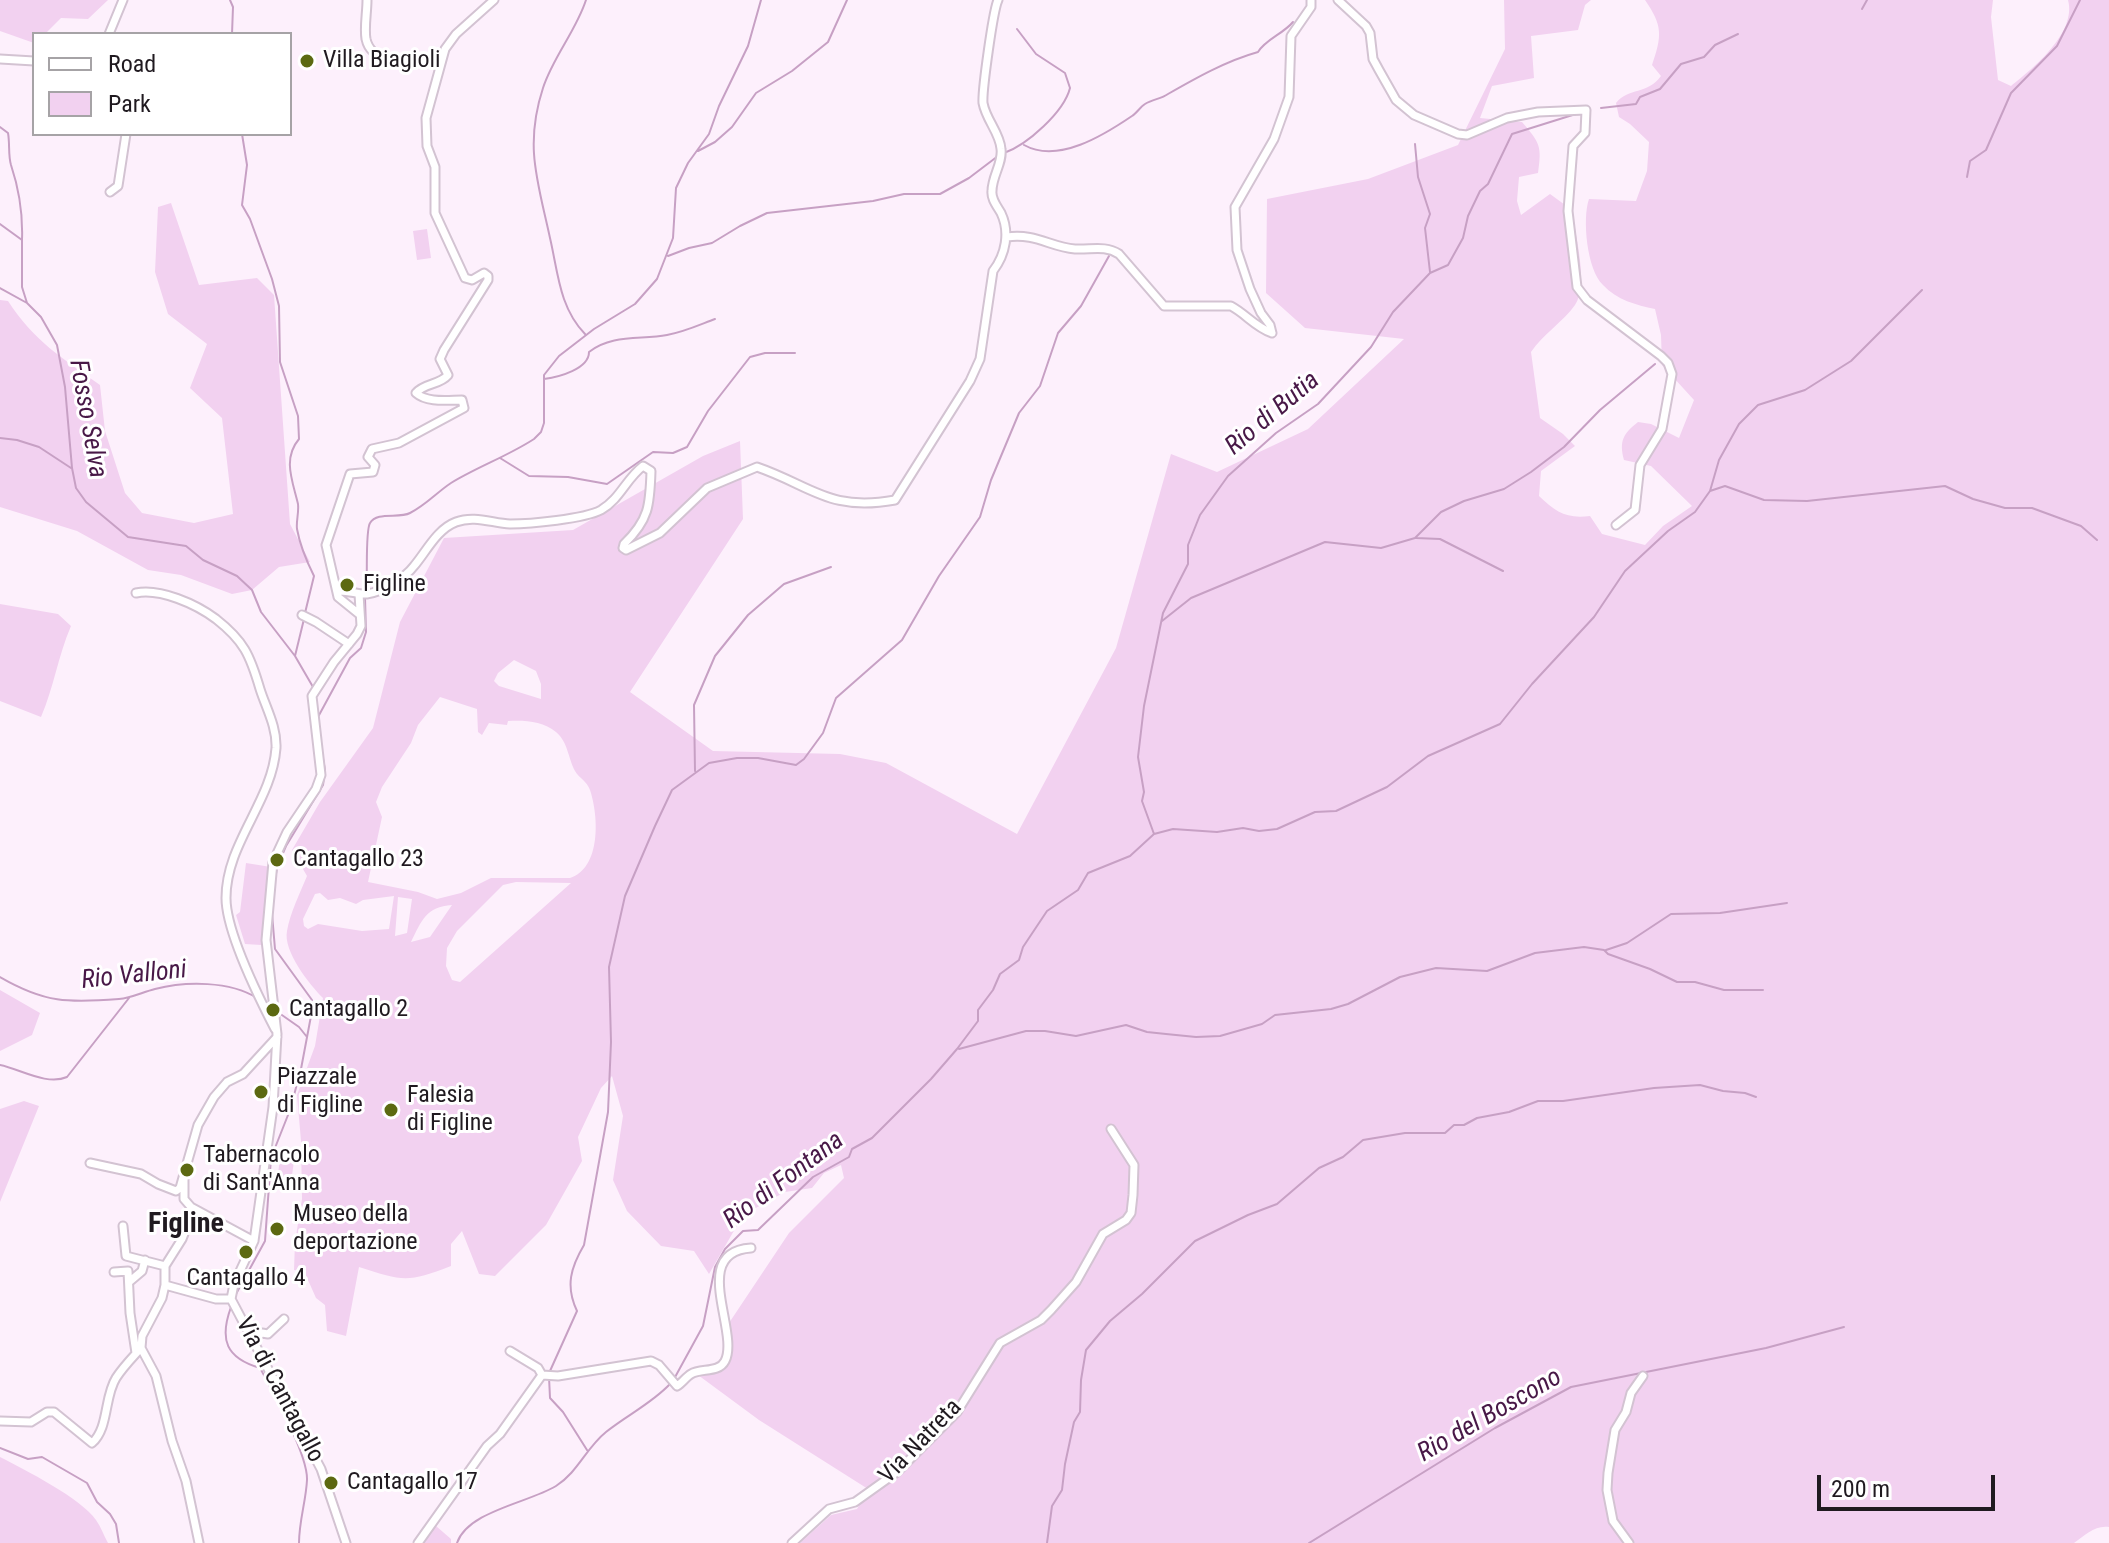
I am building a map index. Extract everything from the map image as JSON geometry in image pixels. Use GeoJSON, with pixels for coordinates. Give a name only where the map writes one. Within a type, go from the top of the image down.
{"type":"FeatureCollection","features":[{"type":"Feature","properties":{"kind":"street"},"geometry":{"type":"LineString","coordinates":[[110,32],[123,0]]}},
{"type":"Feature","properties":{"kind":"street"},"geometry":{"type":"LineString","coordinates":[[367,0],[365,30],[373,53],[382,59],[440,62]]}},
{"type":"Feature","properties":{"kind":"street"},"geometry":{"type":"LineString","coordinates":[[359,614],[339,598],[326,545],[350,474],[373,472],[375,465],[368,457],[372,449],[399,443],[464,408],[462,400],[431,399],[416,393],[448,375],[440,359],[488,280],[484,273],[472,280],[465,278],[435,213],[435,167],[427,146],[425,127],[440,62],[450,41],[494,0]]}},
{"type":"Feature","properties":{"kind":"street"},"geometry":{"type":"LineString","coordinates":[[337,591],[350,590],[364,594],[411,570],[428,546],[448,526],[457,522],[471,519],[512,524],[577,518],[597,512],[614,502],[643,466],[651,471],[648,510],[643,523],[624,544],[626,550],[660,533],[707,488],[757,467],[807,491],[841,502],[879,503],[895,500],[970,381],[980,359],[993,271],[999,263],[1007,237],[1006,224],[992,190],[1001,157],[1001,144],[983,105],[992,17],[998,0]]}},
{"type":"Feature","properties":{"kind":"street"},"geometry":{"type":"LineString","coordinates":[[1007,237],[1029,236],[1072,249],[1111,248],[1164,306],[1231,306],[1259,328],[1272,333],[1250,289],[1237,250],[1235,207],[1279,127],[1289,97],[1291,36],[1311,7],[1311,0]]}},
{"type":"Feature","properties":{"kind":"street"},"geometry":{"type":"LineString","coordinates":[[1338,0],[1366,26],[1370,33],[1373,59],[1396,100],[1414,115],[1467,135],[1507,118],[1538,112],[1586,110],[1585,133],[1573,146],[1568,198],[1569,232],[1577,287],[1587,300],[1661,356],[1672,374],[1662,429],[1640,465],[1635,510],[1616,525]]}},
{"type":"Feature","properties":{"kind":"street"},"geometry":{"type":"LineString","coordinates":[[0,59],[32,61]]}},
{"type":"Feature","properties":{"kind":"street"},"geometry":{"type":"LineString","coordinates":[[110,192],[118,186],[126,136]]}},
{"type":"Feature","properties":{"kind":"street"},"geometry":{"type":"LineString","coordinates":[[90,1163],[141,1174],[176,1191],[180,1188],[198,1125],[214,1097],[227,1082],[243,1074],[278,1035],[259,997],[233,930],[226,900],[230,868],[268,782],[276,747],[271,717],[251,658],[237,636],[205,611],[149,590],[136,593]]}},
{"type":"Feature","properties":{"kind":"street","name":"Via di Cantagallo"},"geometry":{"type":"LineString","coordinates":[[346,1543],[321,1469],[232,1302],[234,1284],[254,1241],[273,1107],[278,1035],[266,940],[273,862],[321,775],[311,700],[361,626],[359,614],[364,594]]}},
{"type":"Feature","properties":{"kind":"street"},"geometry":{"type":"LineString","coordinates":[[309,618],[349,644]]}},
{"type":"Feature","properties":{"kind":"street","name":"Via Natreta"},"geometry":{"type":"LineString","coordinates":[[792,1543],[829,1509],[855,1502],[897,1472],[957,1412],[1000,1343],[1041,1320],[1076,1282],[1103,1234],[1126,1220],[1131,1213],[1134,1165],[1111,1129]]}},
{"type":"Feature","properties":{"kind":"street"},"geometry":{"type":"LineString","coordinates":[[182,1173],[185,1175],[184,1199],[193,1210],[254,1241]]}},
{"type":"Feature","properties":{"kind":"street"},"geometry":{"type":"LineString","coordinates":[[0,1421],[31,1422],[47,1412],[54,1412],[92,1443],[101,1430],[106,1403],[116,1378],[138,1350],[162,1298],[165,1266],[182,1239],[193,1210]]}},
{"type":"Feature","properties":{"kind":"street"},"geometry":{"type":"LineString","coordinates":[[123,1226],[126,1256],[165,1266]]}},
{"type":"Feature","properties":{"kind":"street"},"geometry":{"type":"LineString","coordinates":[[542,1375],[558,1376],[651,1361],[659,1365],[677,1386],[688,1375],[718,1368],[725,1362],[727,1353],[726,1329],[718,1295],[720,1275],[726,1260],[737,1251],[751,1248]]}},
{"type":"Feature","properties":{"kind":"street"},"geometry":{"type":"LineString","coordinates":[[114,1272],[128,1271],[140,1260]]}},
{"type":"Feature","properties":{"kind":"street"},"geometry":{"type":"LineString","coordinates":[[129,1282],[142,1271],[140,1260]]}},
{"type":"Feature","properties":{"kind":"street"},"geometry":{"type":"LineString","coordinates":[[128,1271],[138,1350],[156,1376],[199,1543]]}},
{"type":"Feature","properties":{"kind":"street"},"geometry":{"type":"LineString","coordinates":[[165,1285],[232,1302]]}},
{"type":"Feature","properties":{"kind":"street"},"geometry":{"type":"LineString","coordinates":[[253,1339],[262,1333],[268,1334],[284,1319]]}},
{"type":"Feature","properties":{"kind":"street"},"geometry":{"type":"LineString","coordinates":[[510,1351],[538,1368],[542,1375]]}},
{"type":"Feature","properties":{"kind":"street"},"geometry":{"type":"LineString","coordinates":[[418,1543],[542,1375]]}},
{"type":"Feature","properties":{"kind":"street"},"geometry":{"type":"LineString","coordinates":[[1629,1543],[1613,1521],[1607,1490],[1608,1473],[1615,1430],[1626,1412],[1631,1393],[1643,1376]]}},
{"type":"Feature","properties":{"kind":"green space"},"geometry":{"type":"Polygon","coordinates":[[[0,0],[108,0],[88,19],[61,18],[47,32],[32,32],[32,42],[0,31],[0,0]]]}},
{"type":"Feature","properties":{"kind":"green space"},"geometry":{"type":"Polygon","coordinates":[[[1504,0],[1591,0],[1585,5],[1578,30],[1531,36],[1534,78],[1492,86],[1480,118],[1522,122],[1533,135],[1540,157],[1538,173],[1519,177],[1517,201],[1521,215],[1550,194],[1572,210],[1578,245],[1581,272],[1579,296],[1570,311],[1531,352],[1540,418],[1575,446],[1541,471],[1539,496],[1562,513],[1590,516],[1602,534],[1645,545],[1663,526],[1692,506],[1651,466],[1624,460],[1624,438],[1638,422],[1651,424],[1679,438],[1694,400],[1662,365],[1661,335],[1655,309],[1621,298],[1608,290],[1598,278],[1587,244],[1586,219],[1589,199],[1636,201],[1647,171],[1649,142],[1619,117],[1616,103],[1650,86],[1661,76],[1652,65],[1658,46],[1658,24],[1645,0],[1993,0],[1991,17],[1998,80],[2011,86],[2042,59],[2060,37],[2069,12],[2068,0],[2109,0],[2109,1527],[2095,1529],[2074,1543],[800,1543],[831,1515],[857,1509],[868,1489],[759,1420],[698,1375],[719,1372],[731,1354],[729,1323],[789,1233],[844,1178],[841,1165],[824,1173],[812,1188],[785,1192],[743,1215],[709,1274],[694,1251],[661,1246],[627,1211],[613,1180],[623,1116],[612,1076],[601,1088],[578,1137],[582,1161],[546,1225],[495,1276],[479,1274],[462,1231],[451,1244],[451,1266],[405,1278],[359,1267],[346,1336],[327,1331],[325,1305],[316,1298],[304,1271],[294,1270],[302,1199],[297,1095],[315,1046],[323,998],[298,967],[287,939],[290,917],[307,876],[292,850],[320,802],[373,728],[400,622],[444,538],[573,530],[703,456],[740,441],[743,519],[630,692],[713,751],[840,754],[886,763],[1017,834],[1116,648],[1171,454],[1217,472],[1308,429],[1404,339],[1305,328],[1266,293],[1267,199],[1368,179],[1458,145],[1505,49],[1504,0]],[[514,660],[498,673],[494,681],[499,686],[541,699],[541,684],[536,671],[514,660]],[[440,697],[418,725],[411,743],[382,787],[376,802],[382,817],[368,882],[437,899],[461,893],[491,878],[570,878],[587,864],[595,840],[593,801],[587,784],[575,771],[563,740],[551,728],[533,722],[508,721],[507,725],[489,723],[482,735],[478,732],[477,709],[440,697]],[[516,882],[503,885],[457,931],[447,948],[446,966],[452,980],[460,982],[571,883],[516,882]],[[320,893],[315,894],[303,919],[308,929],[318,924],[362,931],[389,929],[394,896],[363,900],[356,904],[340,898],[328,900],[320,893]],[[398,897],[395,936],[407,933],[412,899],[398,897]],[[452,905],[436,909],[422,921],[411,942],[430,937],[452,905]]]}},
{"type":"Feature","properties":{"kind":"green space"},"geometry":{"type":"Polygon","coordinates":[[[171,203],[199,285],[257,278],[274,295],[290,524],[310,562],[279,567],[252,590],[232,594],[181,575],[148,570],[77,531],[0,507],[0,300],[8,301],[28,327],[50,348],[100,385],[105,431],[125,493],[142,513],[194,523],[233,514],[222,418],[190,388],[207,344],[168,314],[155,272],[158,207],[171,203]]]}},
{"type":"Feature","properties":{"kind":"green space"},"geometry":{"type":"Polygon","coordinates":[[[427,229],[431,258],[417,260],[413,231],[427,229]]]}},
{"type":"Feature","properties":{"kind":"green space"},"geometry":{"type":"Polygon","coordinates":[[[0,604],[58,614],[71,626],[41,717],[0,701],[0,604]]]}},
{"type":"Feature","properties":{"kind":"green space"},"geometry":{"type":"Polygon","coordinates":[[[246,863],[271,867],[261,945],[245,944],[236,915],[240,912],[246,863]]]}},
{"type":"Feature","properties":{"kind":"green space"},"geometry":{"type":"Polygon","coordinates":[[[0,990],[40,1013],[32,1035],[0,1051],[0,990]]]}},
{"type":"Feature","properties":{"kind":"green space"},"geometry":{"type":"Polygon","coordinates":[[[24,1101],[39,1106],[0,1202],[0,1109],[24,1101]]]}},
{"type":"Feature","properties":{"kind":"green space"},"geometry":{"type":"Polygon","coordinates":[[[280,1159],[294,1161],[290,1190],[276,1188],[280,1159]]]}},
{"type":"Feature","properties":{"kind":"green space"},"geometry":{"type":"Polygon","coordinates":[[[0,1457],[78,1503],[96,1520],[108,1543],[0,1543],[0,1457]]]}},
{"type":"Feature","properties":{"kind":"green space"},"geometry":{"type":"Polygon","coordinates":[[[436,1526],[451,1539],[451,1543],[424,1543],[436,1526]]]}},
{"type":"Feature","properties":{"kind":"waterway"},"geometry":{"type":"LineString","coordinates":[[230,0],[233,7],[232,32]]}},
{"type":"Feature","properties":{"kind":"waterway"},"geometry":{"type":"LineString","coordinates":[[585,334],[576,324],[561,289],[535,164],[534,128],[543,88],[586,0]]}},
{"type":"Feature","properties":{"kind":"waterway"},"geometry":{"type":"LineString","coordinates":[[366,591],[368,535],[373,519],[410,513],[451,483],[534,439],[544,423],[544,375],[559,356],[594,329],[635,304],[657,279],[673,238],[676,188],[688,163],[709,134],[748,46],[761,0]]}},
{"type":"Feature","properties":{"kind":"waterway"},"geometry":{"type":"LineString","coordinates":[[698,151],[715,142],[732,127],[756,93],[792,71],[828,42],[847,0]]}},
{"type":"Feature","properties":{"kind":"waterway"},"geometry":{"type":"LineString","coordinates":[[1862,9],[1867,0]]}},
{"type":"Feature","properties":{"kind":"waterway"},"geometry":{"type":"LineString","coordinates":[[1967,177],[1970,161],[1986,150],[2011,93],[2057,46],[2080,0]]}},
{"type":"Feature","properties":{"kind":"waterway"},"geometry":{"type":"LineString","coordinates":[[1024,145],[1051,151],[1094,139],[1132,116],[1148,102],[1223,65],[1258,52],[1293,22]]}},
{"type":"Feature","properties":{"kind":"waterway"},"geometry":{"type":"LineString","coordinates":[[1004,153],[1023,143],[1053,117],[1070,88],[1065,73],[1036,54],[1017,29]]}},
{"type":"Feature","properties":{"kind":"waterway","name":"Rio di Butia"},"geometry":{"type":"LineString","coordinates":[[1601,108],[1636,104],[1640,97],[1660,89],[1681,64],[1704,57],[1715,45],[1738,34]]}},
{"type":"Feature","properties":{"kind":"waterway","name":"Rio di Butia"},"geometry":{"type":"LineString","coordinates":[[1154,834],[1142,801],[1144,792],[1138,757],[1144,706],[1163,613],[1188,564],[1188,545],[1200,515],[1228,476],[1276,433],[1318,404],[1371,347],[1393,312],[1430,273],[1448,265],[1463,238],[1468,216],[1480,191],[1488,184],[1512,134],[1579,113]]}},
{"type":"Feature","properties":{"kind":"waterway","name":"Fosso Selva"},"geometry":{"type":"LineString","coordinates":[[0,127],[8,133],[10,161],[20,202],[22,240]]}},
{"type":"Feature","properties":{"kind":"waterway"},"geometry":{"type":"LineString","coordinates":[[242,136],[247,165],[242,205],[272,279],[279,306],[280,362],[298,416],[299,439],[291,454],[290,471],[298,504],[298,535],[314,576],[305,613]]}},
{"type":"Feature","properties":{"kind":"waterway"},"geometry":{"type":"LineString","coordinates":[[1415,144],[1418,177],[1430,214],[1425,228],[1430,272]]}},
{"type":"Feature","properties":{"kind":"waterway"},"geometry":{"type":"LineString","coordinates":[[668,256],[712,243],[767,213],[873,201],[904,194],[940,194],[969,178],[998,156]]}},
{"type":"Feature","properties":{"kind":"waterway","name":"Fosso Selva"},"geometry":{"type":"LineString","coordinates":[[0,224],[22,240],[22,287],[27,303]]}},
{"type":"Feature","properties":{"kind":"waterway"},"geometry":{"type":"LineString","coordinates":[[550,1371],[577,1311],[571,1293],[571,1277],[584,1245],[608,1112],[611,1042],[609,967],[625,896],[672,790],[709,763],[758,758],[796,765],[823,733],[836,698],[902,640],[939,576],[980,517],[991,480],[1019,413],[1040,386],[1058,333],[1081,306],[1109,256]]}},
{"type":"Feature","properties":{"kind":"waterway","name":"Fosso Selva"},"geometry":{"type":"LineString","coordinates":[[0,288],[27,303],[41,317],[57,345],[65,387],[72,468],[76,488],[86,502],[128,537],[186,546],[203,560],[237,576],[252,590],[261,612],[295,656],[313,687]]}},
{"type":"Feature","properties":{"kind":"waterway"},"geometry":{"type":"LineString","coordinates":[[674,1379],[703,1326],[715,1267],[725,1249],[743,1231],[758,1230],[813,1177],[849,1157],[852,1149],[872,1138],[931,1079],[978,1021],[978,1010],[1000,974],[1019,960],[1023,947],[1047,911],[1078,890],[1088,873],[1130,856],[1154,834],[1173,829],[1217,832],[1243,828],[1259,831],[1277,829],[1315,812],[1336,811],[1387,787],[1428,756],[1500,724],[1594,617],[1625,571],[1668,531],[1695,512],[1710,491],[1719,460],[1739,424],[1758,405],[1805,390],[1851,361],[1922,290]]}},
{"type":"Feature","properties":{"kind":"waterway"},"geometry":{"type":"LineString","coordinates":[[544,379],[579,367],[588,358],[589,352],[607,342],[673,334],[715,319]]}},
{"type":"Feature","properties":{"kind":"waterway"},"geometry":{"type":"LineString","coordinates":[[500,458],[529,476],[568,477],[607,484],[653,452],[673,453],[687,447],[708,411],[750,357],[765,353],[795,353]]}},
{"type":"Feature","properties":{"kind":"waterway"},"geometry":{"type":"LineString","coordinates":[[1162,621],[1191,598],[1325,542],[1381,548],[1415,538],[1441,512],[1464,501],[1504,489],[1531,472],[1564,447],[1600,410],[1655,364]]}},
{"type":"Feature","properties":{"kind":"waterway"},"geometry":{"type":"LineString","coordinates":[[0,438],[39,447],[71,468]]}},
{"type":"Feature","properties":{"kind":"waterway"},"geometry":{"type":"LineString","coordinates":[[1710,491],[1725,486],[1764,500],[1807,501],[1945,486],[1973,499],[2005,508],[2032,508],[2081,526],[2097,540]]}},
{"type":"Feature","properties":{"kind":"waterway"},"geometry":{"type":"LineString","coordinates":[[1416,538],[1440,539],[1503,571]]}},
{"type":"Feature","properties":{"kind":"waterway"},"geometry":{"type":"LineString","coordinates":[[695,771],[694,705],[715,656],[748,615],[784,584],[831,567]]}},
{"type":"Feature","properties":{"kind":"waterway"},"geometry":{"type":"LineString","coordinates":[[318,717],[350,658],[361,648],[366,632],[365,598]]}},
{"type":"Feature","properties":{"kind":"waterway"},"geometry":{"type":"LineString","coordinates":[[295,656],[304,619]]}},
{"type":"Feature","properties":{"kind":"waterway"},"geometry":{"type":"LineString","coordinates":[[274,887],[277,867],[286,846],[323,785],[325,770],[321,747]]}},
{"type":"Feature","properties":{"kind":"waterway"},"geometry":{"type":"LineString","coordinates":[[1606,950],[1627,943],[1671,914],[1720,913],[1787,903]]}},
{"type":"Feature","properties":{"kind":"waterway"},"geometry":{"type":"LineString","coordinates":[[236,1294],[265,1241],[271,1158],[290,1110],[311,1016],[312,1000],[275,949],[272,914]]}},
{"type":"Feature","properties":{"kind":"waterway"},"geometry":{"type":"LineString","coordinates":[[959,1049],[1026,1031],[1076,1036],[1126,1025],[1147,1032],[1220,1036],[1262,1024],[1275,1015],[1331,1009],[1348,1004],[1400,977],[1436,968],[1487,971],[1535,953],[1584,947],[1604,950],[1677,982],[1695,982],[1724,990],[1763,990]]}},
{"type":"Feature","properties":{"kind":"waterway","name":"Rio Valloni"},"geometry":{"type":"LineString","coordinates":[[0,977],[30,992],[71,1001],[124,998],[167,986],[194,984],[234,988],[257,998]]}},
{"type":"Feature","properties":{"kind":"waterway"},"geometry":{"type":"LineString","coordinates":[[0,1065],[42,1078],[67,1077],[129,998]]}},
{"type":"Feature","properties":{"kind":"waterway","name":"Rio Valloni"},"geometry":{"type":"LineString","coordinates":[[279,1013],[307,1037]]}},
{"type":"Feature","properties":{"kind":"waterway"},"geometry":{"type":"LineString","coordinates":[[1047,1543],[1052,1506],[1062,1490],[1074,1422],[1080,1412],[1086,1350],[1110,1321],[1195,1241],[1277,1204],[1319,1168],[1343,1157],[1363,1140],[1405,1133],[1445,1133],[1454,1125],[1464,1125],[1477,1118],[1509,1112],[1538,1101],[1563,1101],[1654,1088],[1700,1085],[1756,1097]]}},
{"type":"Feature","properties":{"kind":"waterway"},"geometry":{"type":"LineString","coordinates":[[231,1307],[226,1329],[228,1346],[239,1359],[260,1368],[302,1455],[307,1480],[299,1543]]}},
{"type":"Feature","properties":{"kind":"waterway","name":"Rio del Boscono"},"geometry":{"type":"LineString","coordinates":[[1309,1543],[1495,1428],[1571,1387],[1766,1348],[1844,1327]]}},
{"type":"Feature","properties":{"kind":"waterway"},"geometry":{"type":"LineString","coordinates":[[549,1377],[550,1398],[563,1412],[587,1450]]}},
{"type":"Feature","properties":{"kind":"waterway","name":"Rio di Fontana"},"geometry":{"type":"LineString","coordinates":[[457,1543],[463,1532],[486,1515],[556,1486],[606,1432],[670,1384]]}},
{"type":"Feature","properties":{"kind":"waterway"},"geometry":{"type":"LineString","coordinates":[[0,1448],[28,1459],[42,1457],[87,1483],[97,1502],[116,1524],[119,1543]]}},
{"type":"Feature","properties":{"kind":"place","name":"Villa Biagioli"},"geometry":{"type":"Point","coordinates":[307,61]}},
{"type":"Feature","properties":{"kind":"place","name":"Figline"},"geometry":{"type":"Point","coordinates":[347,585]}},
{"type":"Feature","properties":{"kind":"place","name":"Cantagallo 23"},"geometry":{"type":"Point","coordinates":[277,860]}},
{"type":"Feature","properties":{"kind":"place","name":"Cantagallo 2"},"geometry":{"type":"Point","coordinates":[273,1010]}},
{"type":"Feature","properties":{"kind":"place","name":"Piazzale di Figline"},"geometry":{"type":"Point","coordinates":[261,1092]}},
{"type":"Feature","properties":{"kind":"place","name":"Falesia di Figline"},"geometry":{"type":"Point","coordinates":[391,1110]}},
{"type":"Feature","properties":{"kind":"place","name":"Tabernacolo di Sant'Anna"},"geometry":{"type":"Point","coordinates":[187,1170]}},
{"type":"Feature","properties":{"kind":"place","name":"Museo della deportazione"},"geometry":{"type":"Point","coordinates":[277,1229]}},
{"type":"Feature","properties":{"kind":"place","name":"Cantagallo 4"},"geometry":{"type":"Point","coordinates":[246,1252]}},
{"type":"Feature","properties":{"kind":"place","name":"Cantagallo 17"},"geometry":{"type":"Point","coordinates":[331,1483]}},
{"type":"Feature","properties":{"kind":"district","name":"Figline"},"geometry":{"type":"Point","coordinates":[186,1225]}}]}
